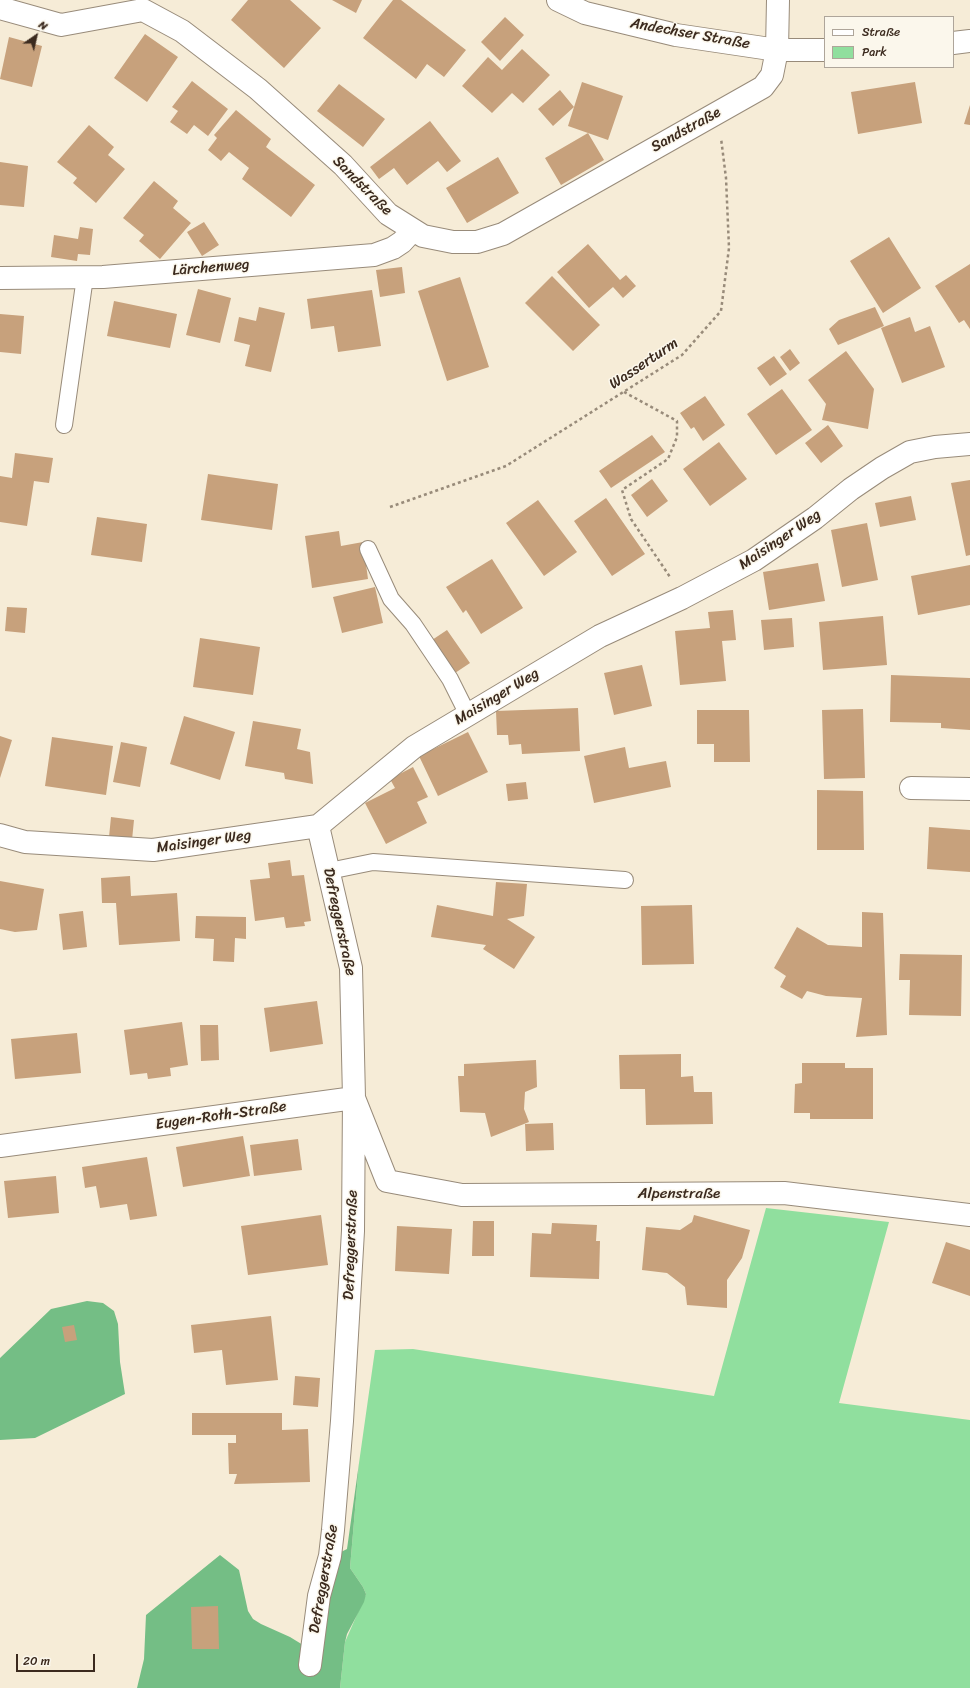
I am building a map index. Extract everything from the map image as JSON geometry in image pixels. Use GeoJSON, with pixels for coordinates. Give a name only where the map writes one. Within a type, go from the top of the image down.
{"type":"FeatureCollection","features":[{"type":"Feature","properties":{"kind":"street","name":"Andechser Straße"},"geometry":{"type":"LineString","coordinates":[[558,0],[585,13],[676,35],[777,50],[824,50]]}},
{"type":"Feature","properties":{"kind":"street","name":"Sandstraße"},"geometry":{"type":"LineString","coordinates":[[0,8],[61,25],[143,10],[182,31],[258,89],[343,165],[388,214],[423,236],[453,242],[477,242],[503,234],[763,87],[772,75],[777,50],[778,0]]}},
{"type":"Feature","properties":{"kind":"street"},"geometry":{"type":"LineString","coordinates":[[954,43],[970,41]]}},
{"type":"Feature","properties":{"kind":"street","name":"Lärchenweg"},"geometry":{"type":"LineString","coordinates":[[0,278],[103,278],[374,255],[393,248],[402,242],[413,230]]}},
{"type":"Feature","properties":{"kind":"street","name":"Maisinger Weg"},"geometry":{"type":"LineString","coordinates":[[0,835],[25,842],[153,850],[318,826],[414,747],[600,636],[682,598],[754,560],[815,518],[851,489],[882,468],[910,452],[935,447],[970,444]]}},
{"type":"Feature","properties":{"kind":"street"},"geometry":{"type":"LineString","coordinates":[[911,788],[970,789]]}},
{"type":"Feature","properties":{"kind":"street","name":"Defreggerstraße"},"geometry":{"type":"LineString","coordinates":[[310,1665],[318,1596],[330,1556],[342,1420],[353,1231],[354,1098],[352,968],[318,826]]}},
{"type":"Feature","properties":{"kind":"street","name":"Eugen-Roth-Straße"},"geometry":{"type":"LineString","coordinates":[[0,1146],[354,1098]]}},
{"type":"Feature","properties":{"kind":"street","name":"Alpenstraße"},"geometry":{"type":"LineString","coordinates":[[354,1098],[387,1181],[462,1195],[784,1193],[970,1215]]}},
{"type":"Feature","properties":{"kind":"lane"},"geometry":{"type":"LineString","coordinates":[[64,425],[85,277]]}},
{"type":"Feature","properties":{"kind":"lane"},"geometry":{"type":"LineString","coordinates":[[368,549],[391,599],[413,624],[450,679],[468,715]]}},
{"type":"Feature","properties":{"kind":"lane"},"geometry":{"type":"LineString","coordinates":[[329,871],[373,862],[625,880]]}},
{"type":"Feature","properties":{"kind":"path","name":"Wasserturm"},"geometry":{"type":"LineString","coordinates":[[390,507],[506,466],[682,355],[721,311],[729,248],[726,178],[718,112]]}},
{"type":"Feature","properties":{"kind":"path"},"geometry":{"type":"LineString","coordinates":[[624,392],[678,421],[677,438],[668,459],[622,490],[631,519],[666,570],[682,598]]}},
{"type":"Feature","properties":{"kind":"green space"},"geometry":{"type":"Polygon","coordinates":[[[766,1208],[889,1222],[839,1403],[970,1420],[970,1688],[340,1688],[345,1642],[366,1594],[350,1568],[359,1463],[375,1350],[413,1349],[714,1396],[766,1208]]]}},
{"type":"Feature","properties":{"kind":"green space"},"geometry":{"type":"Polygon","coordinates":[[[87,1301],[103,1303],[114,1311],[118,1324],[120,1362],[125,1394],[35,1438],[0,1440],[0,1358],[51,1309],[87,1301]]]}},
{"type":"Feature","properties":{"kind":"green space"},"geometry":{"type":"Polygon","coordinates":[[[359,1463],[350,1568],[366,1594],[364,1602],[347,1634],[340,1688],[137,1688],[144,1659],[146,1615],[220,1555],[239,1570],[248,1611],[253,1619],[303,1645],[327,1559],[347,1549],[359,1463]]]}},
{"type":"Feature","properties":{"kind":"building"},"geometry":{"type":"Polygon","coordinates":[[[248,0],[290,0],[321,28],[284,68],[231,20],[248,0]]]}},
{"type":"Feature","properties":{"kind":"building"},"geometry":{"type":"Polygon","coordinates":[[[332,0],[362,0],[356,13],[332,0]]]}},
{"type":"Feature","properties":{"kind":"building"},"geometry":{"type":"Polygon","coordinates":[[[393,0],[401,0],[466,50],[444,77],[427,64],[416,79],[363,38],[393,0]]]}},
{"type":"Feature","properties":{"kind":"building"},"geometry":{"type":"Polygon","coordinates":[[[505,17],[524,35],[500,61],[481,42],[505,17]]]}},
{"type":"Feature","properties":{"kind":"building"},"geometry":{"type":"Polygon","coordinates":[[[145,34],[178,57],[147,102],[114,78],[145,34]]]}},
{"type":"Feature","properties":{"kind":"building"},"geometry":{"type":"Polygon","coordinates":[[[9,37],[42,46],[32,87],[0,79],[9,37]]]}},
{"type":"Feature","properties":{"kind":"building"},"geometry":{"type":"Polygon","coordinates":[[[522,49],[550,75],[523,103],[512,93],[492,113],[462,86],[488,57],[502,70],[522,49]]]}},
{"type":"Feature","properties":{"kind":"building"},"geometry":{"type":"Polygon","coordinates":[[[192,81],[228,109],[208,136],[194,125],[187,134],[170,122],[178,111],[172,107],[192,81]]]}},
{"type":"Feature","properties":{"kind":"building"},"geometry":{"type":"Polygon","coordinates":[[[582,82],[623,96],[608,140],[568,126],[582,82]]]}},
{"type":"Feature","properties":{"kind":"building"},"geometry":{"type":"Polygon","coordinates":[[[915,82],[922,123],[858,134],[851,92],[915,82]]]}},
{"type":"Feature","properties":{"kind":"building"},"geometry":{"type":"Polygon","coordinates":[[[339,84],[385,119],[363,147],[317,111],[339,84]]]}},
{"type":"Feature","properties":{"kind":"building"},"geometry":{"type":"Polygon","coordinates":[[[560,90],[574,107],[553,126],[538,109],[560,90]]]}},
{"type":"Feature","properties":{"kind":"building"},"geometry":{"type":"Polygon","coordinates":[[[970,105],[970,125],[964,124],[970,105]]]}},
{"type":"Feature","properties":{"kind":"building"},"geometry":{"type":"Polygon","coordinates":[[[236,110],[271,139],[266,147],[315,185],[291,217],[242,179],[249,168],[229,152],[221,161],[208,150],[217,138],[214,135],[236,110]]]}},
{"type":"Feature","properties":{"kind":"building"},"geometry":{"type":"Polygon","coordinates":[[[430,121],[461,161],[447,172],[438,161],[407,185],[394,168],[379,179],[370,167],[430,121]]]}},
{"type":"Feature","properties":{"kind":"building"},"geometry":{"type":"Polygon","coordinates":[[[89,125],[114,147],[108,155],[125,169],[96,203],[73,183],[77,178],[57,162],[89,125]]]}},
{"type":"Feature","properties":{"kind":"building"},"geometry":{"type":"Polygon","coordinates":[[[588,133],[604,160],[561,185],[545,158],[588,133]]]}},
{"type":"Feature","properties":{"kind":"building"},"geometry":{"type":"Polygon","coordinates":[[[498,157],[519,193],[467,223],[446,188],[498,157]]]}},
{"type":"Feature","properties":{"kind":"building"},"geometry":{"type":"Polygon","coordinates":[[[0,162],[28,166],[24,207],[0,205],[0,162]]]}},
{"type":"Feature","properties":{"kind":"building"},"geometry":{"type":"Polygon","coordinates":[[[154,181],[178,201],[173,208],[191,223],[160,259],[139,241],[144,235],[123,218],[154,181]]]}},
{"type":"Feature","properties":{"kind":"building"},"geometry":{"type":"Polygon","coordinates":[[[204,222],[219,245],[202,256],[187,232],[204,222]]]}},
{"type":"Feature","properties":{"kind":"building"},"geometry":{"type":"Polygon","coordinates":[[[80,227],[93,229],[90,255],[78,254],[77,261],[51,257],[54,235],[78,239],[80,227]]]}},
{"type":"Feature","properties":{"kind":"building"},"geometry":{"type":"Polygon","coordinates":[[[889,237],[921,288],[883,313],[850,261],[889,237]]]}},
{"type":"Feature","properties":{"kind":"building"},"geometry":{"type":"Polygon","coordinates":[[[588,244],[620,280],[626,275],[636,286],[623,298],[613,287],[589,308],[557,272],[588,244]]]}},
{"type":"Feature","properties":{"kind":"building"},"geometry":{"type":"Polygon","coordinates":[[[970,264],[970,329],[964,320],[959,323],[935,286],[970,264]]]}},
{"type":"Feature","properties":{"kind":"building"},"geometry":{"type":"Polygon","coordinates":[[[402,267],[405,293],[380,297],[376,270],[402,267]]]}},
{"type":"Feature","properties":{"kind":"building"},"geometry":{"type":"Polygon","coordinates":[[[552,276],[600,325],[573,351],[525,303],[552,276]]]}},
{"type":"Feature","properties":{"kind":"building"},"geometry":{"type":"Polygon","coordinates":[[[460,277],[489,367],[447,381],[418,291],[460,277]]]}},
{"type":"Feature","properties":{"kind":"building"},"geometry":{"type":"Polygon","coordinates":[[[198,289],[231,298],[220,343],[186,335],[198,289]]]}},
{"type":"Feature","properties":{"kind":"building"},"geometry":{"type":"Polygon","coordinates":[[[372,290],[381,346],[338,352],[334,326],[311,329],[307,299],[372,290]]]}},
{"type":"Feature","properties":{"kind":"building"},"geometry":{"type":"Polygon","coordinates":[[[114,301],[177,314],[170,348],[107,336],[114,301]]]}},
{"type":"Feature","properties":{"kind":"building"},"geometry":{"type":"Polygon","coordinates":[[[259,307],[285,313],[271,372],[245,366],[250,345],[234,341],[239,317],[256,321],[259,307]]]}},
{"type":"Feature","properties":{"kind":"building"},"geometry":{"type":"Polygon","coordinates":[[[875,307],[884,326],[838,345],[829,329],[839,320],[875,307]]]}},
{"type":"Feature","properties":{"kind":"building"},"geometry":{"type":"Polygon","coordinates":[[[0,314],[24,316],[21,354],[0,352],[0,314]]]}},
{"type":"Feature","properties":{"kind":"building"},"geometry":{"type":"Polygon","coordinates":[[[910,317],[915,332],[930,326],[945,367],[902,383],[881,328],[910,317]]]}},
{"type":"Feature","properties":{"kind":"building"},"geometry":{"type":"Polygon","coordinates":[[[790,349],[800,363],[790,371],[780,357],[790,349]]]}},
{"type":"Feature","properties":{"kind":"building"},"geometry":{"type":"Polygon","coordinates":[[[846,351],[874,389],[868,429],[822,420],[826,404],[808,380],[846,351]]]}},
{"type":"Feature","properties":{"kind":"building"},"geometry":{"type":"Polygon","coordinates":[[[774,356],[787,374],[770,386],[757,368],[774,356]]]}},
{"type":"Feature","properties":{"kind":"building"},"geometry":{"type":"Polygon","coordinates":[[[782,389],[812,430],[776,455],[747,414],[782,389]]]}},
{"type":"Feature","properties":{"kind":"building"},"geometry":{"type":"Polygon","coordinates":[[[705,396],[725,425],[703,441],[694,427],[691,429],[680,413],[705,396]]]}},
{"type":"Feature","properties":{"kind":"building"},"geometry":{"type":"Polygon","coordinates":[[[828,425],[843,446],[821,463],[805,443],[828,425]]]}},
{"type":"Feature","properties":{"kind":"building"},"geometry":{"type":"Polygon","coordinates":[[[652,435],[665,452],[611,488],[599,471],[652,435]]]}},
{"type":"Feature","properties":{"kind":"building"},"geometry":{"type":"Polygon","coordinates":[[[719,442],[747,479],[710,506],[683,469],[719,442]]]}},
{"type":"Feature","properties":{"kind":"building"},"geometry":{"type":"Polygon","coordinates":[[[15,453],[53,458],[49,483],[34,481],[27,526],[0,522],[0,476],[12,478],[15,453]]]}},
{"type":"Feature","properties":{"kind":"building"},"geometry":{"type":"Polygon","coordinates":[[[208,474],[278,484],[272,530],[201,520],[208,474]]]}},
{"type":"Feature","properties":{"kind":"building"},"geometry":{"type":"Polygon","coordinates":[[[652,479],[668,501],[647,517],[631,495],[652,479]]]}},
{"type":"Feature","properties":{"kind":"building"},"geometry":{"type":"Polygon","coordinates":[[[970,480],[970,555],[966,556],[951,483],[970,480]]]}},
{"type":"Feature","properties":{"kind":"building"},"geometry":{"type":"Polygon","coordinates":[[[911,496],[916,520],[880,527],[875,503],[911,496]]]}},
{"type":"Feature","properties":{"kind":"building"},"geometry":{"type":"Polygon","coordinates":[[[606,498],[645,554],[612,576],[574,521],[606,498]]]}},
{"type":"Feature","properties":{"kind":"building"},"geometry":{"type":"Polygon","coordinates":[[[538,500],[577,552],[544,576],[506,523],[538,500]]]}},
{"type":"Feature","properties":{"kind":"building"},"geometry":{"type":"Polygon","coordinates":[[[97,517],[147,524],[142,562],[91,555],[97,517]]]}},
{"type":"Feature","properties":{"kind":"building"},"geometry":{"type":"Polygon","coordinates":[[[867,523],[878,580],[842,587],[831,530],[867,523]]]}},
{"type":"Feature","properties":{"kind":"building"},"geometry":{"type":"Polygon","coordinates":[[[339,531],[341,546],[363,542],[368,579],[312,588],[305,536],[339,531]]]}},
{"type":"Feature","properties":{"kind":"building"},"geometry":{"type":"Polygon","coordinates":[[[492,559],[523,608],[481,634],[466,610],[463,613],[446,587],[492,559]]]}},
{"type":"Feature","properties":{"kind":"building"},"geometry":{"type":"Polygon","coordinates":[[[818,563],[825,601],[769,610],[763,572],[818,563]]]}},
{"type":"Feature","properties":{"kind":"building"},"geometry":{"type":"Polygon","coordinates":[[[970,565],[970,605],[918,615],[911,576],[970,565]]]}},
{"type":"Feature","properties":{"kind":"building"},"geometry":{"type":"Polygon","coordinates":[[[375,587],[383,623],[342,633],[333,597],[375,587]]]}},
{"type":"Feature","properties":{"kind":"building"},"geometry":{"type":"Polygon","coordinates":[[[7,607],[27,608],[25,633],[5,631],[7,607]]]}},
{"type":"Feature","properties":{"kind":"building"},"geometry":{"type":"Polygon","coordinates":[[[733,610],[736,640],[722,641],[726,681],[680,685],[675,631],[710,628],[708,612],[733,610]]]}},
{"type":"Feature","properties":{"kind":"building"},"geometry":{"type":"Polygon","coordinates":[[[883,616],[887,665],[823,670],[819,622],[883,616]]]}},
{"type":"Feature","properties":{"kind":"building"},"geometry":{"type":"Polygon","coordinates":[[[792,618],[794,647],[764,650],[761,620],[792,618]]]}},
{"type":"Feature","properties":{"kind":"building"},"geometry":{"type":"Polygon","coordinates":[[[447,630],[470,663],[452,675],[429,642],[447,630]]]}},
{"type":"Feature","properties":{"kind":"building"},"geometry":{"type":"Polygon","coordinates":[[[200,638],[260,647],[253,695],[193,687],[200,638]]]}},
{"type":"Feature","properties":{"kind":"building"},"geometry":{"type":"Polygon","coordinates":[[[642,665],[652,706],[614,715],[604,673],[642,665]]]}},
{"type":"Feature","properties":{"kind":"building"},"geometry":{"type":"Polygon","coordinates":[[[891,675],[970,678],[970,730],[941,728],[941,723],[890,722],[891,675]]]}},
{"type":"Feature","properties":{"kind":"building"},"geometry":{"type":"Polygon","coordinates":[[[578,708],[580,751],[522,754],[521,744],[509,745],[508,735],[497,735],[496,711],[578,708]]]}},
{"type":"Feature","properties":{"kind":"building"},"geometry":{"type":"Polygon","coordinates":[[[863,709],[865,778],[824,779],[822,710],[863,709]]]}},
{"type":"Feature","properties":{"kind":"building"},"geometry":{"type":"Polygon","coordinates":[[[697,710],[749,710],[750,762],[714,762],[714,744],[697,744],[697,710]]]}},
{"type":"Feature","properties":{"kind":"building"},"geometry":{"type":"Polygon","coordinates":[[[184,716],[235,732],[220,780],[170,764],[184,716]]]}},
{"type":"Feature","properties":{"kind":"building"},"geometry":{"type":"Polygon","coordinates":[[[253,721],[301,729],[297,749],[310,752],[313,784],[285,779],[284,773],[245,766],[253,721]]]}},
{"type":"Feature","properties":{"kind":"building"},"geometry":{"type":"Polygon","coordinates":[[[468,732],[488,772],[438,796],[419,756],[468,732]]]}},
{"type":"Feature","properties":{"kind":"building"},"geometry":{"type":"Polygon","coordinates":[[[0,736],[12,740],[0,778],[0,736]]]}},
{"type":"Feature","properties":{"kind":"building"},"geometry":{"type":"Polygon","coordinates":[[[52,737],[113,746],[106,795],[45,786],[52,737]]]}},
{"type":"Feature","properties":{"kind":"building"},"geometry":{"type":"Polygon","coordinates":[[[121,742],[147,747],[140,787],[113,782],[121,742]]]}},
{"type":"Feature","properties":{"kind":"building"},"geometry":{"type":"Polygon","coordinates":[[[625,747],[629,768],[666,761],[671,787],[594,803],[584,756],[625,747]]]}},
{"type":"Feature","properties":{"kind":"building"},"geometry":{"type":"Polygon","coordinates":[[[413,767],[428,797],[417,802],[427,823],[386,844],[365,803],[395,788],[390,779],[413,767]]]}},
{"type":"Feature","properties":{"kind":"building"},"geometry":{"type":"Polygon","coordinates":[[[526,782],[528,799],[508,801],[506,784],[526,782]]]}},
{"type":"Feature","properties":{"kind":"building"},"geometry":{"type":"Polygon","coordinates":[[[817,790],[863,791],[864,850],[817,850],[817,790]]]}},
{"type":"Feature","properties":{"kind":"building"},"geometry":{"type":"Polygon","coordinates":[[[111,817],[134,820],[132,840],[109,837],[111,817]]]}},
{"type":"Feature","properties":{"kind":"building"},"geometry":{"type":"Polygon","coordinates":[[[929,827],[970,830],[970,872],[927,869],[929,827]]]}},
{"type":"Feature","properties":{"kind":"building"},"geometry":{"type":"Polygon","coordinates":[[[290,860],[292,876],[304,875],[311,921],[304,922],[305,926],[286,928],[284,917],[255,921],[250,880],[270,878],[268,863],[290,860]]]}},
{"type":"Feature","properties":{"kind":"building"},"geometry":{"type":"Polygon","coordinates":[[[130,876],[131,896],[177,893],[180,941],[119,945],[116,903],[102,903],[101,878],[130,876]]]}},
{"type":"Feature","properties":{"kind":"building"},"geometry":{"type":"Polygon","coordinates":[[[0,881],[44,889],[37,930],[15,932],[0,929],[0,881]]]}},
{"type":"Feature","properties":{"kind":"building"},"geometry":{"type":"Polygon","coordinates":[[[496,882],[527,884],[524,916],[507,919],[535,937],[514,969],[483,949],[486,945],[431,937],[437,905],[493,916],[496,882]]]}},
{"type":"Feature","properties":{"kind":"building"},"geometry":{"type":"Polygon","coordinates":[[[692,905],[694,964],[642,965],[641,906],[692,905]]]}},
{"type":"Feature","properties":{"kind":"building"},"geometry":{"type":"Polygon","coordinates":[[[83,911],[87,947],[63,950],[59,914],[83,911]]]}},
{"type":"Feature","properties":{"kind":"building"},"geometry":{"type":"Polygon","coordinates":[[[862,912],[883,913],[887,1035],[856,1037],[862,998],[826,996],[807,991],[802,999],[780,987],[786,976],[774,968],[797,927],[828,945],[862,947],[862,912]]]}},
{"type":"Feature","properties":{"kind":"building"},"geometry":{"type":"Polygon","coordinates":[[[196,916],[246,917],[246,939],[235,938],[234,962],[213,961],[214,939],[195,938],[196,916]]]}},
{"type":"Feature","properties":{"kind":"building"},"geometry":{"type":"Polygon","coordinates":[[[900,954],[962,955],[961,1016],[909,1015],[910,980],[899,980],[900,954]]]}},
{"type":"Feature","properties":{"kind":"building"},"geometry":{"type":"Polygon","coordinates":[[[317,1001],[323,1044],[270,1052],[264,1008],[317,1001]]]}},
{"type":"Feature","properties":{"kind":"building"},"geometry":{"type":"Polygon","coordinates":[[[182,1022],[188,1065],[170,1068],[171,1076],[148,1079],[147,1073],[130,1075],[124,1030],[182,1022]]]}},
{"type":"Feature","properties":{"kind":"building"},"geometry":{"type":"Polygon","coordinates":[[[200,1025],[218,1025],[219,1060],[201,1061],[200,1025]]]}},
{"type":"Feature","properties":{"kind":"building"},"geometry":{"type":"Polygon","coordinates":[[[77,1033],[81,1073],[15,1079],[11,1039],[77,1033]]]}},
{"type":"Feature","properties":{"kind":"building"},"geometry":{"type":"Polygon","coordinates":[[[681,1054],[681,1077],[693,1076],[694,1092],[712,1092],[713,1124],[646,1125],[645,1089],[620,1089],[619,1055],[681,1054]]]}},
{"type":"Feature","properties":{"kind":"building"},"geometry":{"type":"Polygon","coordinates":[[[536,1060],[537,1087],[525,1092],[524,1109],[529,1122],[491,1137],[485,1113],[460,1112],[458,1076],[464,1076],[464,1064],[536,1060]]]}},
{"type":"Feature","properties":{"kind":"building"},"geometry":{"type":"Polygon","coordinates":[[[802,1063],[845,1063],[845,1068],[873,1068],[873,1119],[810,1119],[810,1113],[794,1113],[795,1084],[802,1083],[802,1063]]]}},
{"type":"Feature","properties":{"kind":"building"},"geometry":{"type":"Polygon","coordinates":[[[553,1123],[554,1150],[526,1151],[525,1124],[553,1123]]]}},
{"type":"Feature","properties":{"kind":"building"},"geometry":{"type":"Polygon","coordinates":[[[243,1136],[250,1176],[183,1187],[176,1147],[243,1136]]]}},
{"type":"Feature","properties":{"kind":"building"},"geometry":{"type":"Polygon","coordinates":[[[298,1139],[302,1170],[254,1176],[250,1145],[298,1139]]]}},
{"type":"Feature","properties":{"kind":"building"},"geometry":{"type":"Polygon","coordinates":[[[147,1157],[157,1216],[130,1220],[127,1204],[100,1208],[96,1186],[85,1188],[82,1167],[147,1157]]]}},
{"type":"Feature","properties":{"kind":"building"},"geometry":{"type":"Polygon","coordinates":[[[56,1176],[59,1213],[8,1218],[4,1181],[56,1176]]]}},
{"type":"Feature","properties":{"kind":"building"},"geometry":{"type":"Polygon","coordinates":[[[321,1215],[328,1265],[248,1275],[241,1226],[321,1215]]]}},
{"type":"Feature","properties":{"kind":"building"},"geometry":{"type":"Polygon","coordinates":[[[694,1215],[750,1230],[742,1258],[727,1280],[727,1308],[687,1305],[685,1287],[667,1273],[642,1270],[646,1227],[680,1230],[692,1222],[694,1215]]]}},
{"type":"Feature","properties":{"kind":"building"},"geometry":{"type":"Polygon","coordinates":[[[473,1221],[494,1221],[494,1256],[472,1256],[473,1221]]]}},
{"type":"Feature","properties":{"kind":"building"},"geometry":{"type":"Polygon","coordinates":[[[552,1223],[597,1225],[596,1241],[600,1241],[599,1279],[530,1277],[532,1233],[551,1234],[552,1223]]]}},
{"type":"Feature","properties":{"kind":"building"},"geometry":{"type":"Polygon","coordinates":[[[397,1226],[452,1229],[449,1274],[395,1271],[397,1226]]]}},
{"type":"Feature","properties":{"kind":"building"},"geometry":{"type":"Polygon","coordinates":[[[946,1242],[970,1250],[970,1296],[932,1283],[946,1242]]]}},
{"type":"Feature","properties":{"kind":"building"},"geometry":{"type":"Polygon","coordinates":[[[271,1316],[278,1380],[226,1385],[222,1350],[194,1353],[191,1325],[271,1316]]]}},
{"type":"Feature","properties":{"kind":"building"},"geometry":{"type":"Polygon","coordinates":[[[74,1325],[77,1340],[65,1342],[62,1327],[74,1325]]]}},
{"type":"Feature","properties":{"kind":"building"},"geometry":{"type":"Polygon","coordinates":[[[295,1376],[320,1378],[318,1407],[293,1405],[295,1376]]]}},
{"type":"Feature","properties":{"kind":"building"},"geometry":{"type":"Polygon","coordinates":[[[192,1413],[282,1413],[282,1430],[308,1429],[310,1482],[234,1484],[237,1474],[229,1474],[228,1443],[236,1443],[236,1435],[192,1435],[192,1413]]]}},
{"type":"Feature","properties":{"kind":"building"},"geometry":{"type":"Polygon","coordinates":[[[218,1606],[219,1649],[192,1649],[191,1607],[218,1606]]]}}]}
